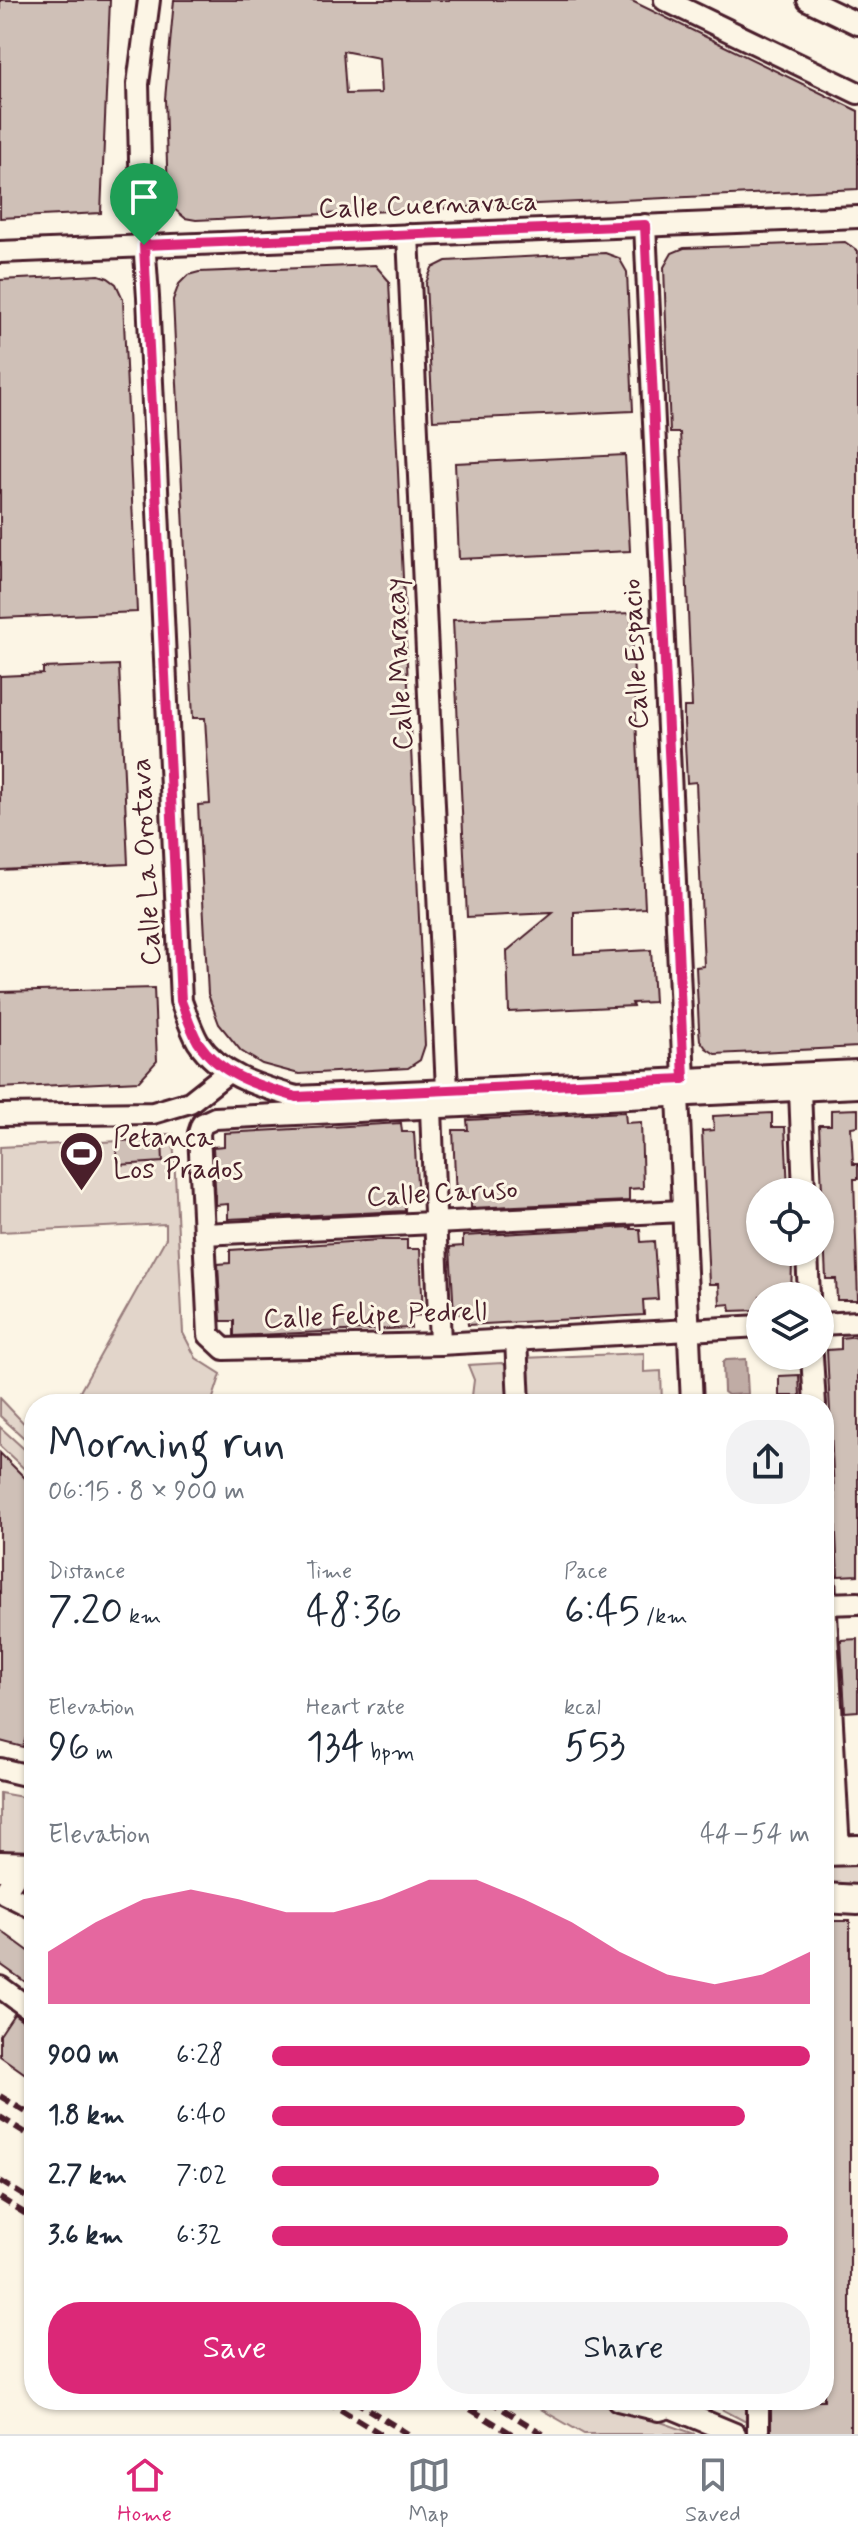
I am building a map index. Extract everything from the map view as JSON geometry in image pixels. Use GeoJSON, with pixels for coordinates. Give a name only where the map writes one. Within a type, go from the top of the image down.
{"type":"FeatureCollection","features":[{"type":"Feature","properties":{"kind":"street","name":"Calle La Orotava"},"geometry":{"type":"LineString","coordinates":[[149,0],[138,84],[144,245],[181,1001],[198,1042],[228,1072],[250,1083],[296,1097],[447,1090],[681,1088],[858,1071]]}},
{"type":"Feature","properties":{"kind":"street"},"geometry":{"type":"LineString","coordinates":[[665,0],[858,93]]}},
{"type":"Feature","properties":{"kind":"street"},"geometry":{"type":"LineString","coordinates":[[808,0],[858,24]]}},
{"type":"Feature","properties":{"kind":"street","name":"Calle Cuernavaca"},"geometry":{"type":"LineString","coordinates":[[0,252],[858,217]]}},
{"type":"Feature","properties":{"kind":"street","name":"Calle Espacio"},"geometry":{"type":"LineString","coordinates":[[645,225],[692,1394]]}},
{"type":"Feature","properties":{"kind":"street","name":"Calle Maracay"},"geometry":{"type":"LineString","coordinates":[[408,235],[447,1090]]}},
{"type":"Feature","properties":{"kind":"street"},"geometry":{"type":"LineString","coordinates":[[0,1115],[153,1113],[190,1102],[228,1072]]}},
{"type":"Feature","properties":{"kind":"street"},"geometry":{"type":"LineString","coordinates":[[440,1344],[431,1109],[681,1088],[800,1090],[858,1087]]}},
{"type":"Feature","properties":{"kind":"street"},"geometry":{"type":"LineString","coordinates":[[800,1090],[803,1178]]}},
{"type":"Feature","properties":{"kind":"street","name":"Calle Felipe Pedrell"},"geometry":{"type":"LineString","coordinates":[[431,1109],[215,1118],[202,1124],[199,1133],[209,1335],[224,1349],[440,1344],[746,1327]]}},
{"type":"Feature","properties":{"kind":"street","name":"Calle Caruso"},"geometry":{"type":"LineString","coordinates":[[204,1234],[683,1211]]}},
{"type":"Feature","properties":{"kind":"street"},"geometry":{"type":"LineString","coordinates":[[834,1323],[858,1322]]}},
{"type":"Feature","properties":{"kind":"street"},"geometry":{"type":"LineString","coordinates":[[516,1339],[519,1394]]}},
{"type":"Feature","properties":{"kind":"street"},"geometry":{"type":"LineString","coordinates":[[813,1370],[814,1394]]}},
{"type":"Feature","properties":{"kind":"street"},"geometry":{"type":"LineString","coordinates":[[834,1604],[858,1603]]}},
{"type":"Feature","properties":{"kind":"street"},"geometry":{"type":"LineString","coordinates":[[834,1752],[840,1851]]}},
{"type":"Feature","properties":{"kind":"street"},"geometry":{"type":"LineString","coordinates":[[0,1769],[24,1775]]}},
{"type":"Feature","properties":{"kind":"street"},"geometry":{"type":"LineString","coordinates":[[12,1878],[24,1894]]}},
{"type":"Feature","properties":{"kind":"street"},"geometry":{"type":"LineString","coordinates":[[0,1987],[24,2005]]}},
{"type":"Feature","properties":{"kind":"street"},"geometry":{"type":"LineString","coordinates":[[685,2410],[735,2434]]}},
{"type":"Feature","properties":{"kind":"street"},"geometry":{"type":"LineString","coordinates":[[758,2410],[758,2434]]}},
{"type":"Feature","properties":{"kind":"shaded area"},"geometry":{"type":"Polygon","coordinates":[[[161,1134],[173,1134],[183,1333],[196,1358],[221,1374],[214,1394],[79,1394],[166,1238],[166,1224],[0,1232],[0,1147],[161,1139],[161,1134]]]}},
{"type":"Feature","properties":{"kind":"shaded area"},"geometry":{"type":"Polygon","coordinates":[[[644,1353],[644,1372],[661,1371],[662,1394],[525,1394],[523,1358],[644,1353]]]}},
{"type":"Feature","properties":{"kind":"shaded area"},"geometry":{"type":"Polygon","coordinates":[[[746,1359],[748,1394],[724,1392],[723,1363],[726,1360],[746,1359]]]}},
{"type":"Feature","properties":{"kind":"shaded area"},"geometry":{"type":"Polygon","coordinates":[[[502,1363],[509,1368],[512,1394],[472,1394],[474,1380],[468,1365],[502,1363]]]}},
{"type":"Feature","properties":{"kind":"shaded area"},"geometry":{"type":"Polygon","coordinates":[[[0,1398],[24,1423],[24,1438],[0,1416],[0,1398]]]}},
{"type":"Feature","properties":{"kind":"shaded area"},"geometry":{"type":"Polygon","coordinates":[[[0,1427],[24,1449],[24,1469],[0,1446],[0,1427]]]}},
{"type":"Feature","properties":{"kind":"shaded area"},"geometry":{"type":"Polygon","coordinates":[[[0,1793],[24,1797],[24,1852],[0,1851],[0,1793]]]}},
{"type":"Feature","properties":{"kind":"shaded area"},"geometry":{"type":"Polygon","coordinates":[[[850,1860],[858,1864],[858,1885],[855,1888],[834,1889],[834,1861],[850,1860]]]}},
{"type":"Feature","properties":{"kind":"shaded area"},"geometry":{"type":"Polygon","coordinates":[[[542,2410],[627,2410],[695,2434],[584,2434],[542,2410]]]}},
{"type":"Feature","properties":{"kind":"shaded area"},"geometry":{"type":"Polygon","coordinates":[[[723,2410],[750,2410],[748,2423],[723,2410]]]}},
{"type":"Feature","properties":{"kind":"building"},"geometry":{"type":"Polygon","coordinates":[[[0,0],[110,0],[101,213],[0,218],[0,0]]]}},
{"type":"Feature","properties":{"kind":"building"},"geometry":{"type":"Polygon","coordinates":[[[174,0],[630,0],[858,111],[858,189],[196,220],[185,218],[173,208],[168,197],[165,99],[174,0]],[[343,51],[346,94],[381,93],[379,58],[343,51]]]}},
{"type":"Feature","properties":{"kind":"building"},"geometry":{"type":"Polygon","coordinates":[[[845,242],[858,251],[858,1047],[715,1054],[700,1040],[699,1029],[696,967],[704,966],[696,782],[687,783],[684,722],[684,707],[692,707],[682,468],[680,433],[670,433],[664,267],[672,253],[684,248],[845,242]]]}},
{"type":"Feature","properties":{"kind":"building"},"geometry":{"type":"Polygon","coordinates":[[[605,253],[619,258],[627,272],[633,411],[433,420],[426,283],[432,268],[446,261],[605,253]]]}},
{"type":"Feature","properties":{"kind":"building"},"geometry":{"type":"Polygon","coordinates":[[[375,265],[389,281],[425,1045],[420,1060],[408,1068],[299,1074],[262,1064],[241,1051],[219,1024],[208,994],[198,805],[210,804],[205,718],[193,718],[173,300],[179,284],[188,275],[199,272],[375,265]]]}},
{"type":"Feature","properties":{"kind":"building"},"geometry":{"type":"Polygon","coordinates":[[[99,275],[116,284],[123,299],[137,612],[0,618],[0,280],[99,275]]]}},
{"type":"Feature","properties":{"kind":"building"},"geometry":{"type":"Polygon","coordinates":[[[625,455],[630,551],[459,559],[455,463],[625,455]]]}},
{"type":"Feature","properties":{"kind":"building"},"geometry":{"type":"Polygon","coordinates":[[[631,613],[645,908],[574,912],[574,954],[651,950],[654,1002],[632,1003],[633,1006],[509,1012],[507,951],[553,913],[467,917],[453,620],[631,613]]]}},
{"type":"Feature","properties":{"kind":"building"},"geometry":{"type":"Polygon","coordinates":[[[119,665],[128,864],[0,870],[0,676],[43,674],[43,668],[119,665]]]}},
{"type":"Feature","properties":{"kind":"building"},"geometry":{"type":"Polygon","coordinates":[[[154,988],[157,1061],[139,1081],[0,1088],[0,992],[154,988]]]}},
{"type":"Feature","properties":{"kind":"building"},"geometry":{"type":"Polygon","coordinates":[[[858,1109],[858,1126],[851,1127],[853,1164],[858,1164],[858,1179],[854,1179],[858,1300],[837,1300],[836,1279],[826,1279],[825,1266],[834,1266],[834,1178],[821,1178],[819,1125],[831,1125],[831,1110],[858,1109]]]}},
{"type":"Feature","properties":{"kind":"building"},"geometry":{"type":"Polygon","coordinates":[[[625,1112],[626,1123],[641,1122],[643,1188],[629,1189],[629,1201],[471,1208],[471,1197],[456,1198],[453,1130],[468,1130],[467,1120],[625,1112]]]}},
{"type":"Feature","properties":{"kind":"building"},"geometry":{"type":"Polygon","coordinates":[[[772,1113],[772,1127],[785,1127],[787,1178],[746,1178],[746,1266],[792,1266],[791,1282],[746,1282],[746,1310],[731,1311],[730,1304],[720,1305],[719,1284],[709,1284],[702,1131],[714,1130],[713,1116],[772,1113]]]}},
{"type":"Feature","properties":{"kind":"building"},"geometry":{"type":"Polygon","coordinates":[[[401,1123],[402,1132],[414,1132],[418,1199],[405,1199],[405,1211],[228,1219],[228,1204],[216,1205],[213,1147],[224,1146],[224,1133],[401,1123]]]}},
{"type":"Feature","properties":{"kind":"building"},"geometry":{"type":"Polygon","coordinates":[[[162,1139],[163,1162],[118,1165],[116,1141],[162,1139]]]}},
{"type":"Feature","properties":{"kind":"building"},"geometry":{"type":"Polygon","coordinates":[[[640,1229],[641,1242],[654,1241],[658,1299],[643,1300],[644,1315],[468,1325],[467,1314],[454,1314],[450,1247],[463,1246],[463,1236],[640,1229]]]}},
{"type":"Feature","properties":{"kind":"building"},"geometry":{"type":"Polygon","coordinates":[[[407,1240],[407,1249],[420,1249],[423,1315],[410,1316],[411,1328],[234,1336],[234,1321],[221,1321],[218,1264],[230,1263],[230,1250],[407,1240]]]}},
{"type":"Feature","properties":{"kind":"building"},"geometry":{"type":"Polygon","coordinates":[[[858,1336],[858,1575],[838,1576],[834,1394],[829,1394],[828,1370],[834,1370],[834,1350],[841,1349],[841,1338],[858,1336]]]}},
{"type":"Feature","properties":{"kind":"building"},"geometry":{"type":"Polygon","coordinates":[[[799,1375],[800,1394],[779,1394],[779,1376],[799,1375]]]}},
{"type":"Feature","properties":{"kind":"building"},"geometry":{"type":"Polygon","coordinates":[[[0,1453],[24,1477],[24,1744],[23,1747],[0,1741],[0,1453]]]}},
{"type":"Feature","properties":{"kind":"building"},"geometry":{"type":"Polygon","coordinates":[[[858,1639],[858,1711],[845,1712],[841,1640],[858,1639]]]}},
{"type":"Feature","properties":{"kind":"building"},"geometry":{"type":"Polygon","coordinates":[[[834,1921],[850,1921],[850,2434],[771,2434],[771,2410],[834,2410],[834,1921]]]}},
{"type":"Feature","properties":{"kind":"building"},"geometry":{"type":"Polygon","coordinates":[[[0,1930],[24,1948],[24,1981],[0,1964],[0,1930]]]}},
{"type":"Feature","properties":{"kind":"building"},"geometry":{"type":"Polygon","coordinates":[[[14,2014],[24,2022],[24,2073],[0,2056],[0,2035],[14,2014]]]}},
{"type":"Feature","properties":{"kind":"railway"},"geometry":{"type":"LineString","coordinates":[[0,2096],[24,2111]]}},
{"type":"Feature","properties":{"kind":"railway"},"geometry":{"type":"LineString","coordinates":[[0,2117],[24,2132]]}},
{"type":"Feature","properties":{"kind":"railway"},"geometry":{"type":"LineString","coordinates":[[0,2181],[24,2196]]}},
{"type":"Feature","properties":{"kind":"railway"},"geometry":{"type":"LineString","coordinates":[[0,2198],[24,2213]]}},
{"type":"Feature","properties":{"kind":"railway"},"geometry":{"type":"LineString","coordinates":[[341,2410],[381,2434]]}},
{"type":"Feature","properties":{"kind":"railway"},"geometry":{"type":"LineString","coordinates":[[369,2410],[408,2434]]}},
{"type":"Feature","properties":{"kind":"railway"},"geometry":{"type":"LineString","coordinates":[[472,2410],[512,2434]]}},
{"type":"Feature","properties":{"kind":"railway"},"geometry":{"type":"LineString","coordinates":[[504,2410],[543,2434]]}},
{"type":"Feature","properties":{"kind":"place","name":"Petanca Los Prados"},"geometry":{"type":"Point","coordinates":[82,1193]}},
{"type":"Feature","properties":{"kind":"route"},"geometry":{"type":"LineString","coordinates":[[645,225],[684,1079],[296,1097],[250,1083],[228,1072],[198,1042],[181,1001],[144,245],[645,225]]}}]}
